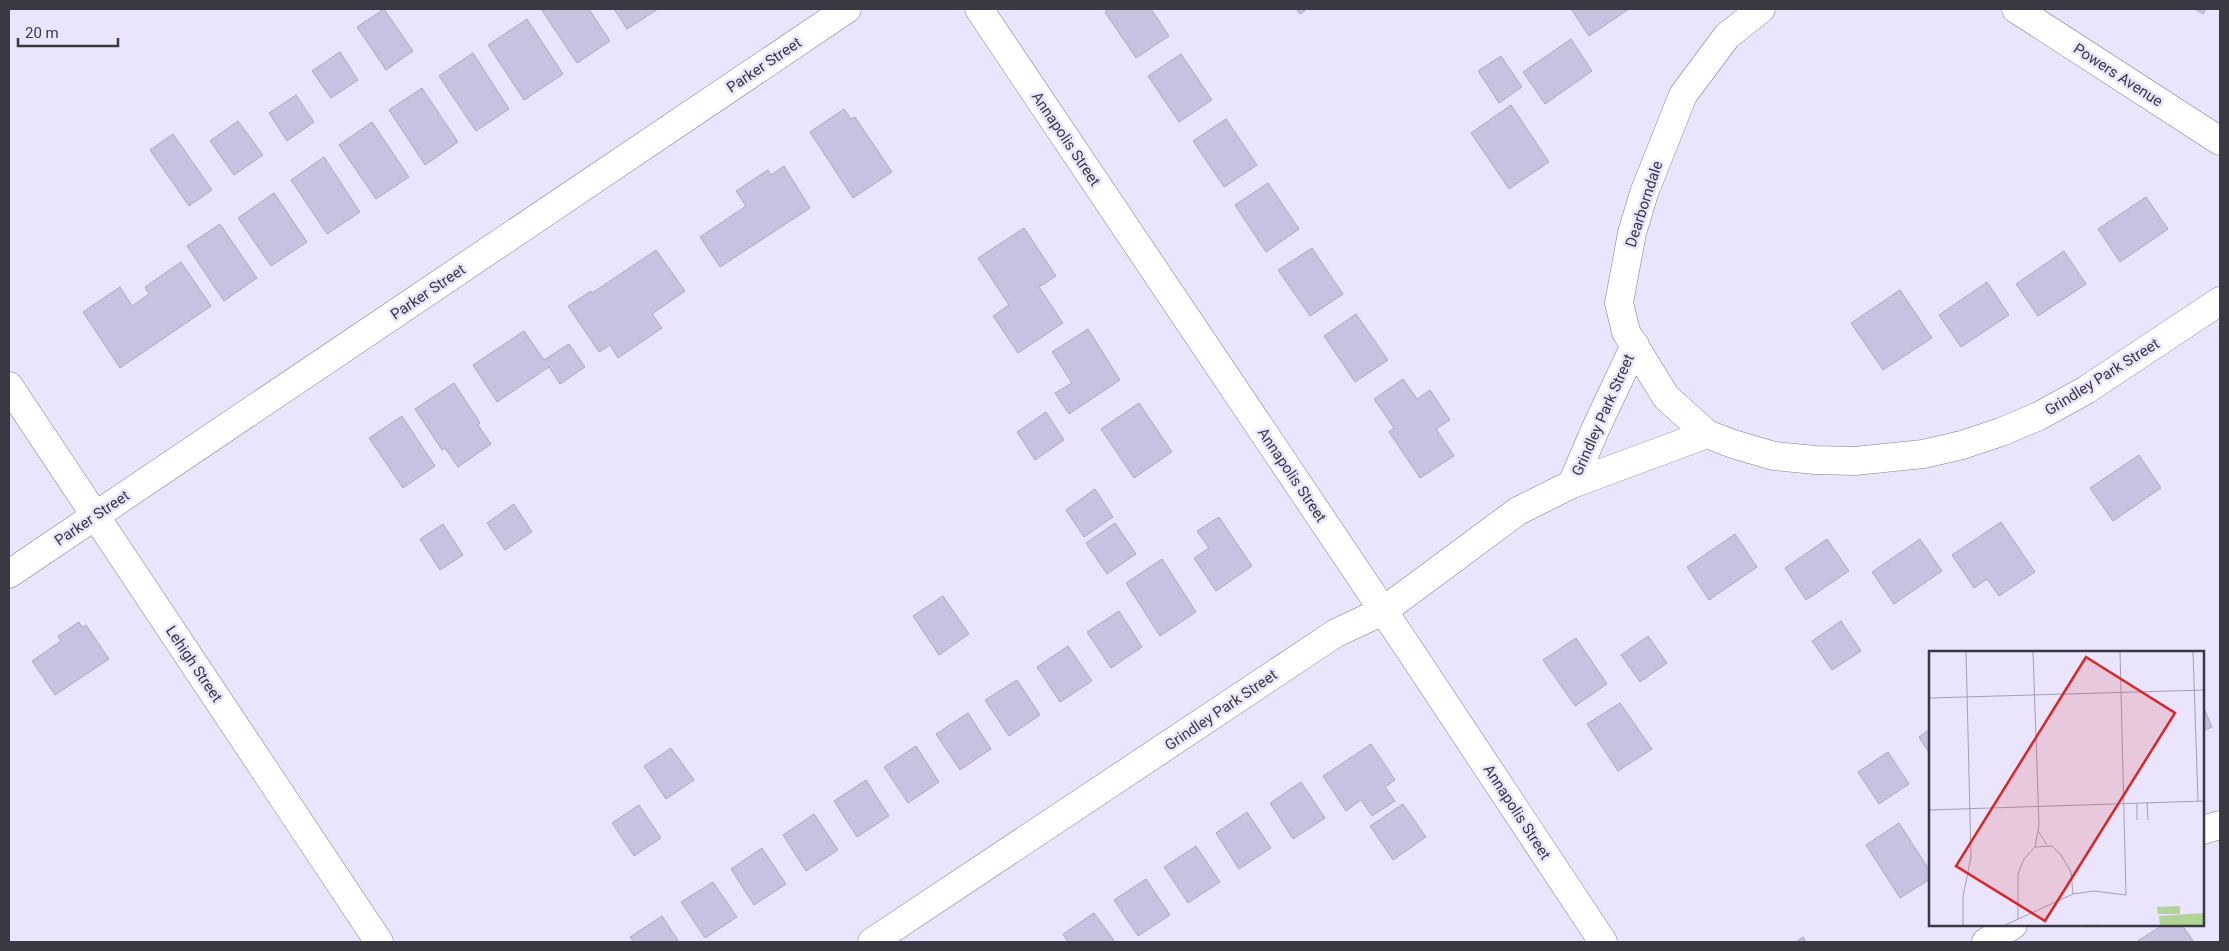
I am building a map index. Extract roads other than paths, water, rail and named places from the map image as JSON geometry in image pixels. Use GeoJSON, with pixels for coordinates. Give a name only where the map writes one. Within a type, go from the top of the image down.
{"type":"FeatureCollection","features":[{"type":"Feature","properties":{"kind":"street","name":"Parker Street"},"geometry":{"type":"LineString","coordinates":[[9,574],[847,9]]}},
{"type":"Feature","properties":{"kind":"street","name":"Annapolis Street"},"geometry":{"type":"LineString","coordinates":[[979,9],[1384,611],[1603,942]]}},
{"type":"Feature","properties":{"kind":"street","name":"Dearborndale"},"geometry":{"type":"LineString","coordinates":[[1707,434],[1666,397],[1626,332],[1619,303],[1632,233],[1644,193],[1684,95],[1727,36],[1761,9]]}},
{"type":"Feature","properties":{"kind":"street","name":"Powers Avenue"},"geometry":{"type":"LineString","coordinates":[[2016,9],[2220,141]]}},
{"type":"Feature","properties":{"kind":"street","name":"Grindley Park Street"},"geometry":{"type":"LineString","coordinates":[[872,942],[1336,633],[1384,611],[1518,511],[1572,484],[1707,434],[1774,456],[1815,460],[1855,461],[1923,454],[1962,445],[2001,432],[2039,416],[2070,399],[2220,301]]}},
{"type":"Feature","properties":{"kind":"street","name":"Grindley Park Street"},"geometry":{"type":"LineString","coordinates":[[1572,484],[1595,430],[1635,346]]}},
{"type":"Feature","properties":{"kind":"street","name":"Lehigh Street"},"geometry":{"type":"LineString","coordinates":[[9,386],[379,942]]}},
{"type":"Feature","properties":{"kind":"street"},"geometry":{"type":"LineString","coordinates":[[2204,830],[2220,824]]}},
{"type":"Feature","properties":{"kind":"street"},"geometry":{"type":"LineString","coordinates":[[1986,942],[2011,926]]}}]}
